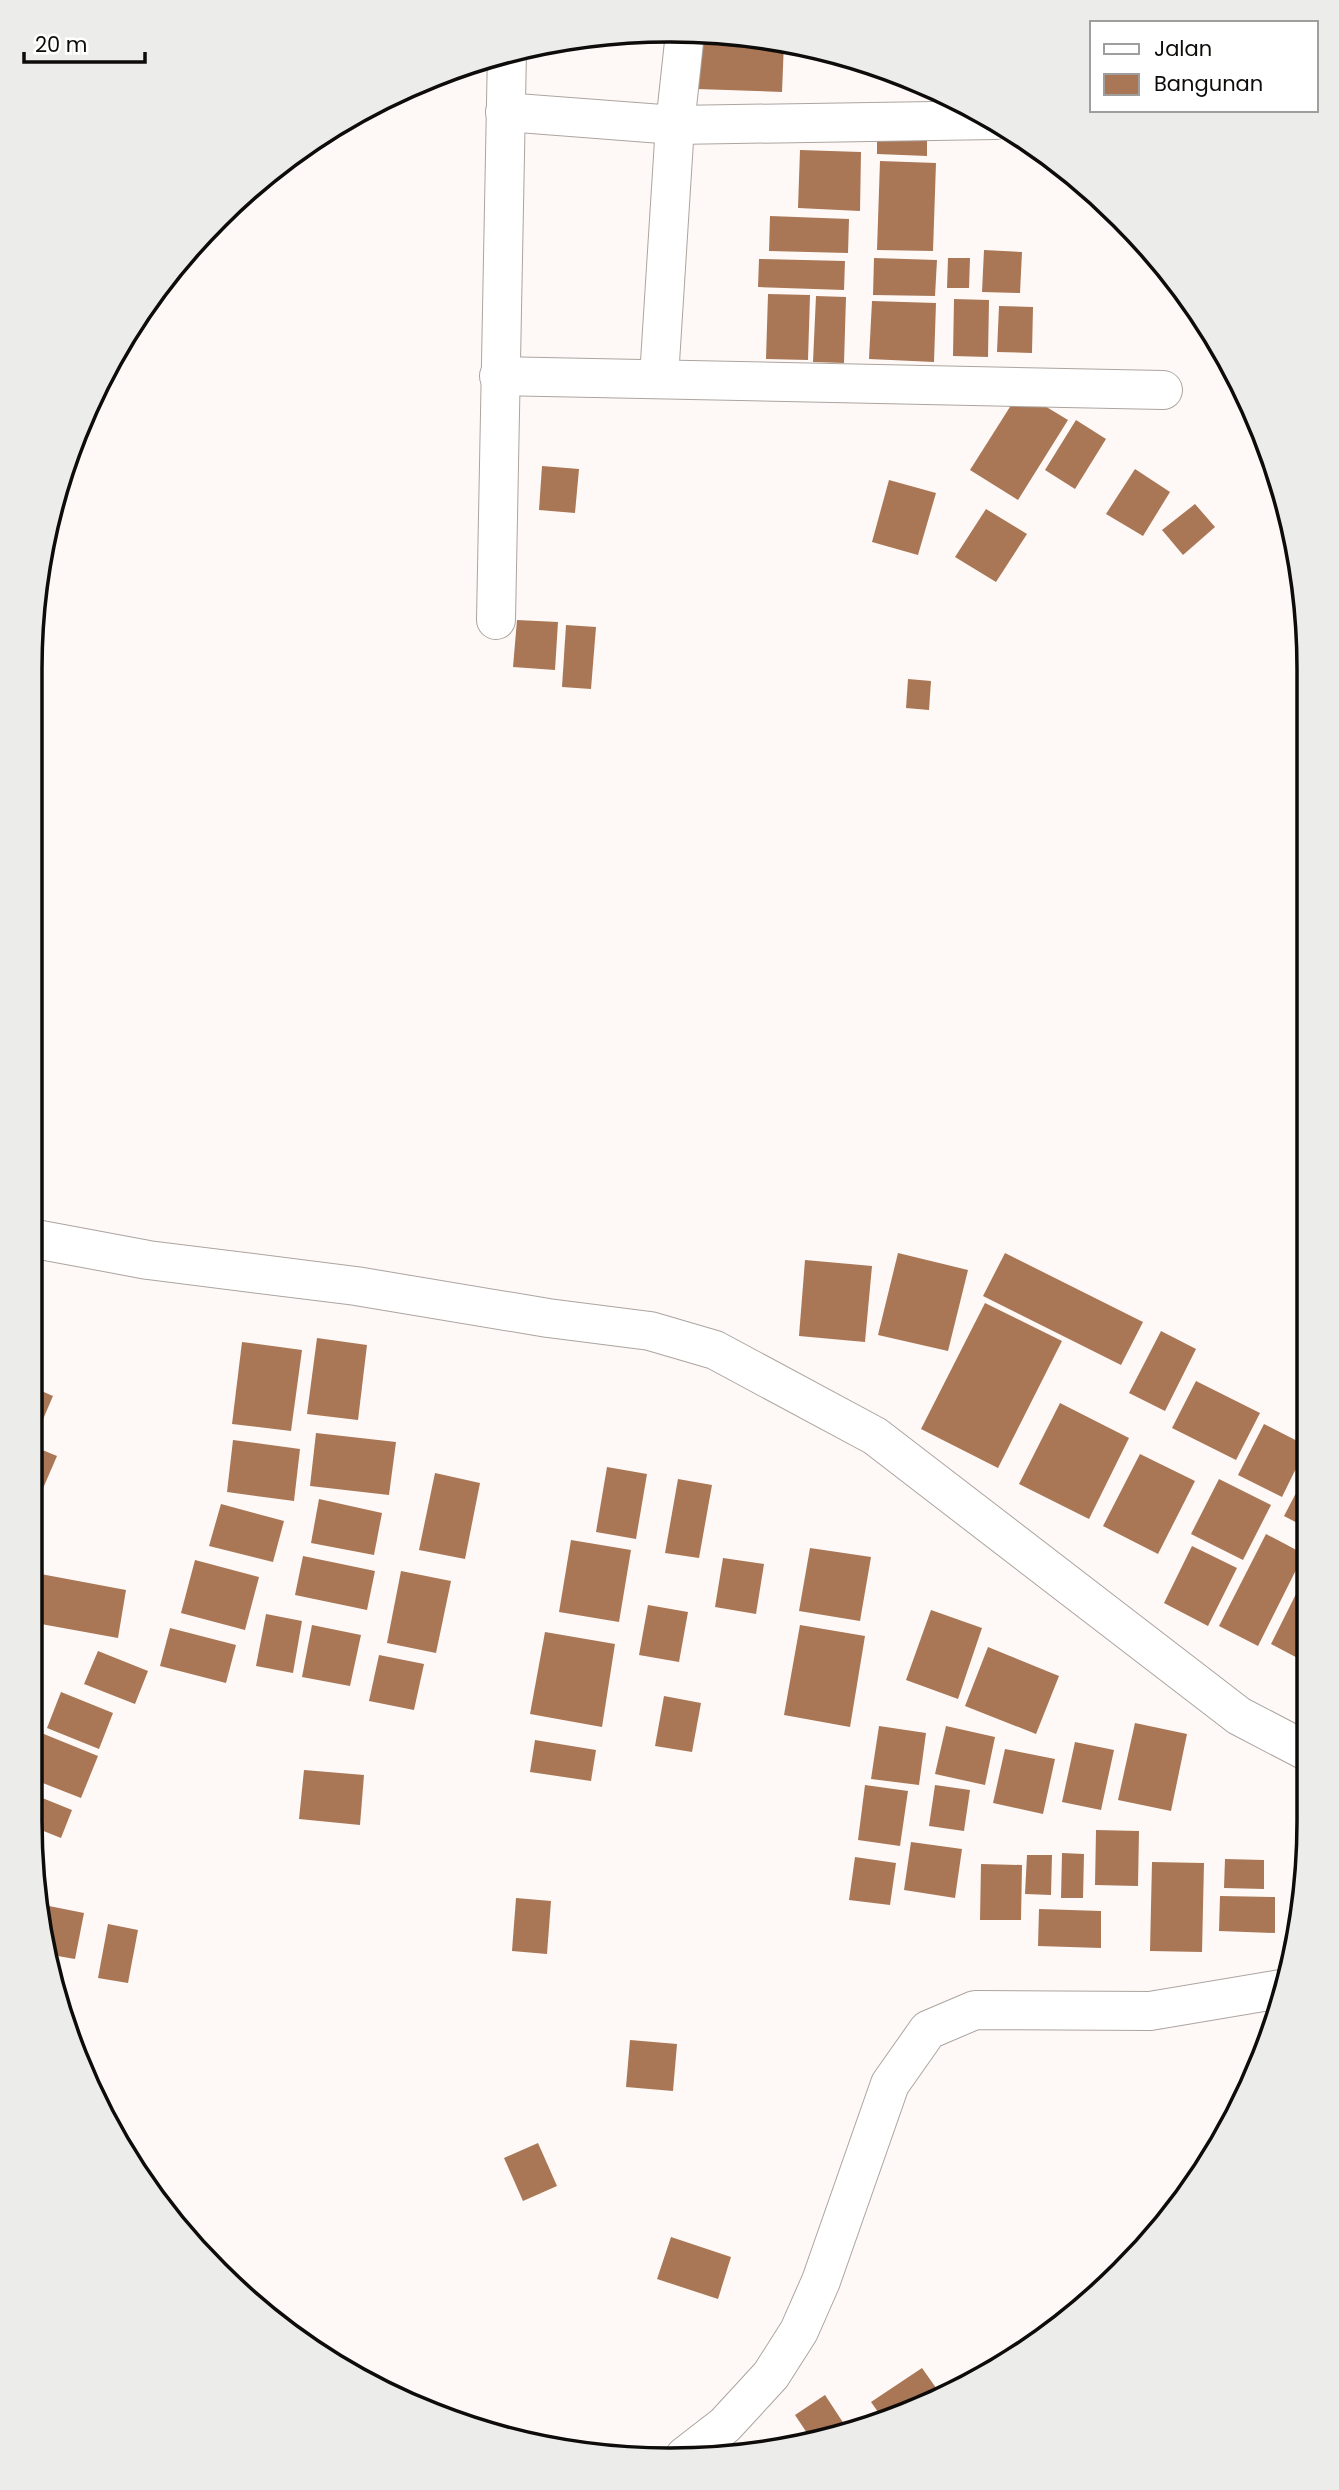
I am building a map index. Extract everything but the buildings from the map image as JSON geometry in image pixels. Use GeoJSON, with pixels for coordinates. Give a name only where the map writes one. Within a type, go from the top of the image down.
{"type":"FeatureCollection","features":[{"type":"Feature","properties":{"kind":"street"},"geometry":{"type":"LineString","coordinates":[[659,378],[675,125],[684,42]]}},
{"type":"Feature","properties":{"kind":"street"},"geometry":{"type":"LineString","coordinates":[[496,620],[507,63]]}},
{"type":"Feature","properties":{"kind":"street"},"geometry":{"type":"LineString","coordinates":[[505,112],[675,125],[972,120]]}},
{"type":"Feature","properties":{"kind":"street"},"geometry":{"type":"LineString","coordinates":[[499,376],[1163,390]]}},
{"type":"Feature","properties":{"kind":"street"},"geometry":{"type":"LineString","coordinates":[[42,1240],[148,1260],[356,1286],[548,1318],[650,1331],[715,1350],[875,1436],[1239,1716],[1297,1746]]}},
{"type":"Feature","properties":{"kind":"street"},"geometry":{"type":"LineString","coordinates":[[696,2447],[725,2425],[771,2375],[799,2331],[825,2269],[890,2084],[928,2030],[975,2010],[1150,2011],[1274,1990]]}}]}
